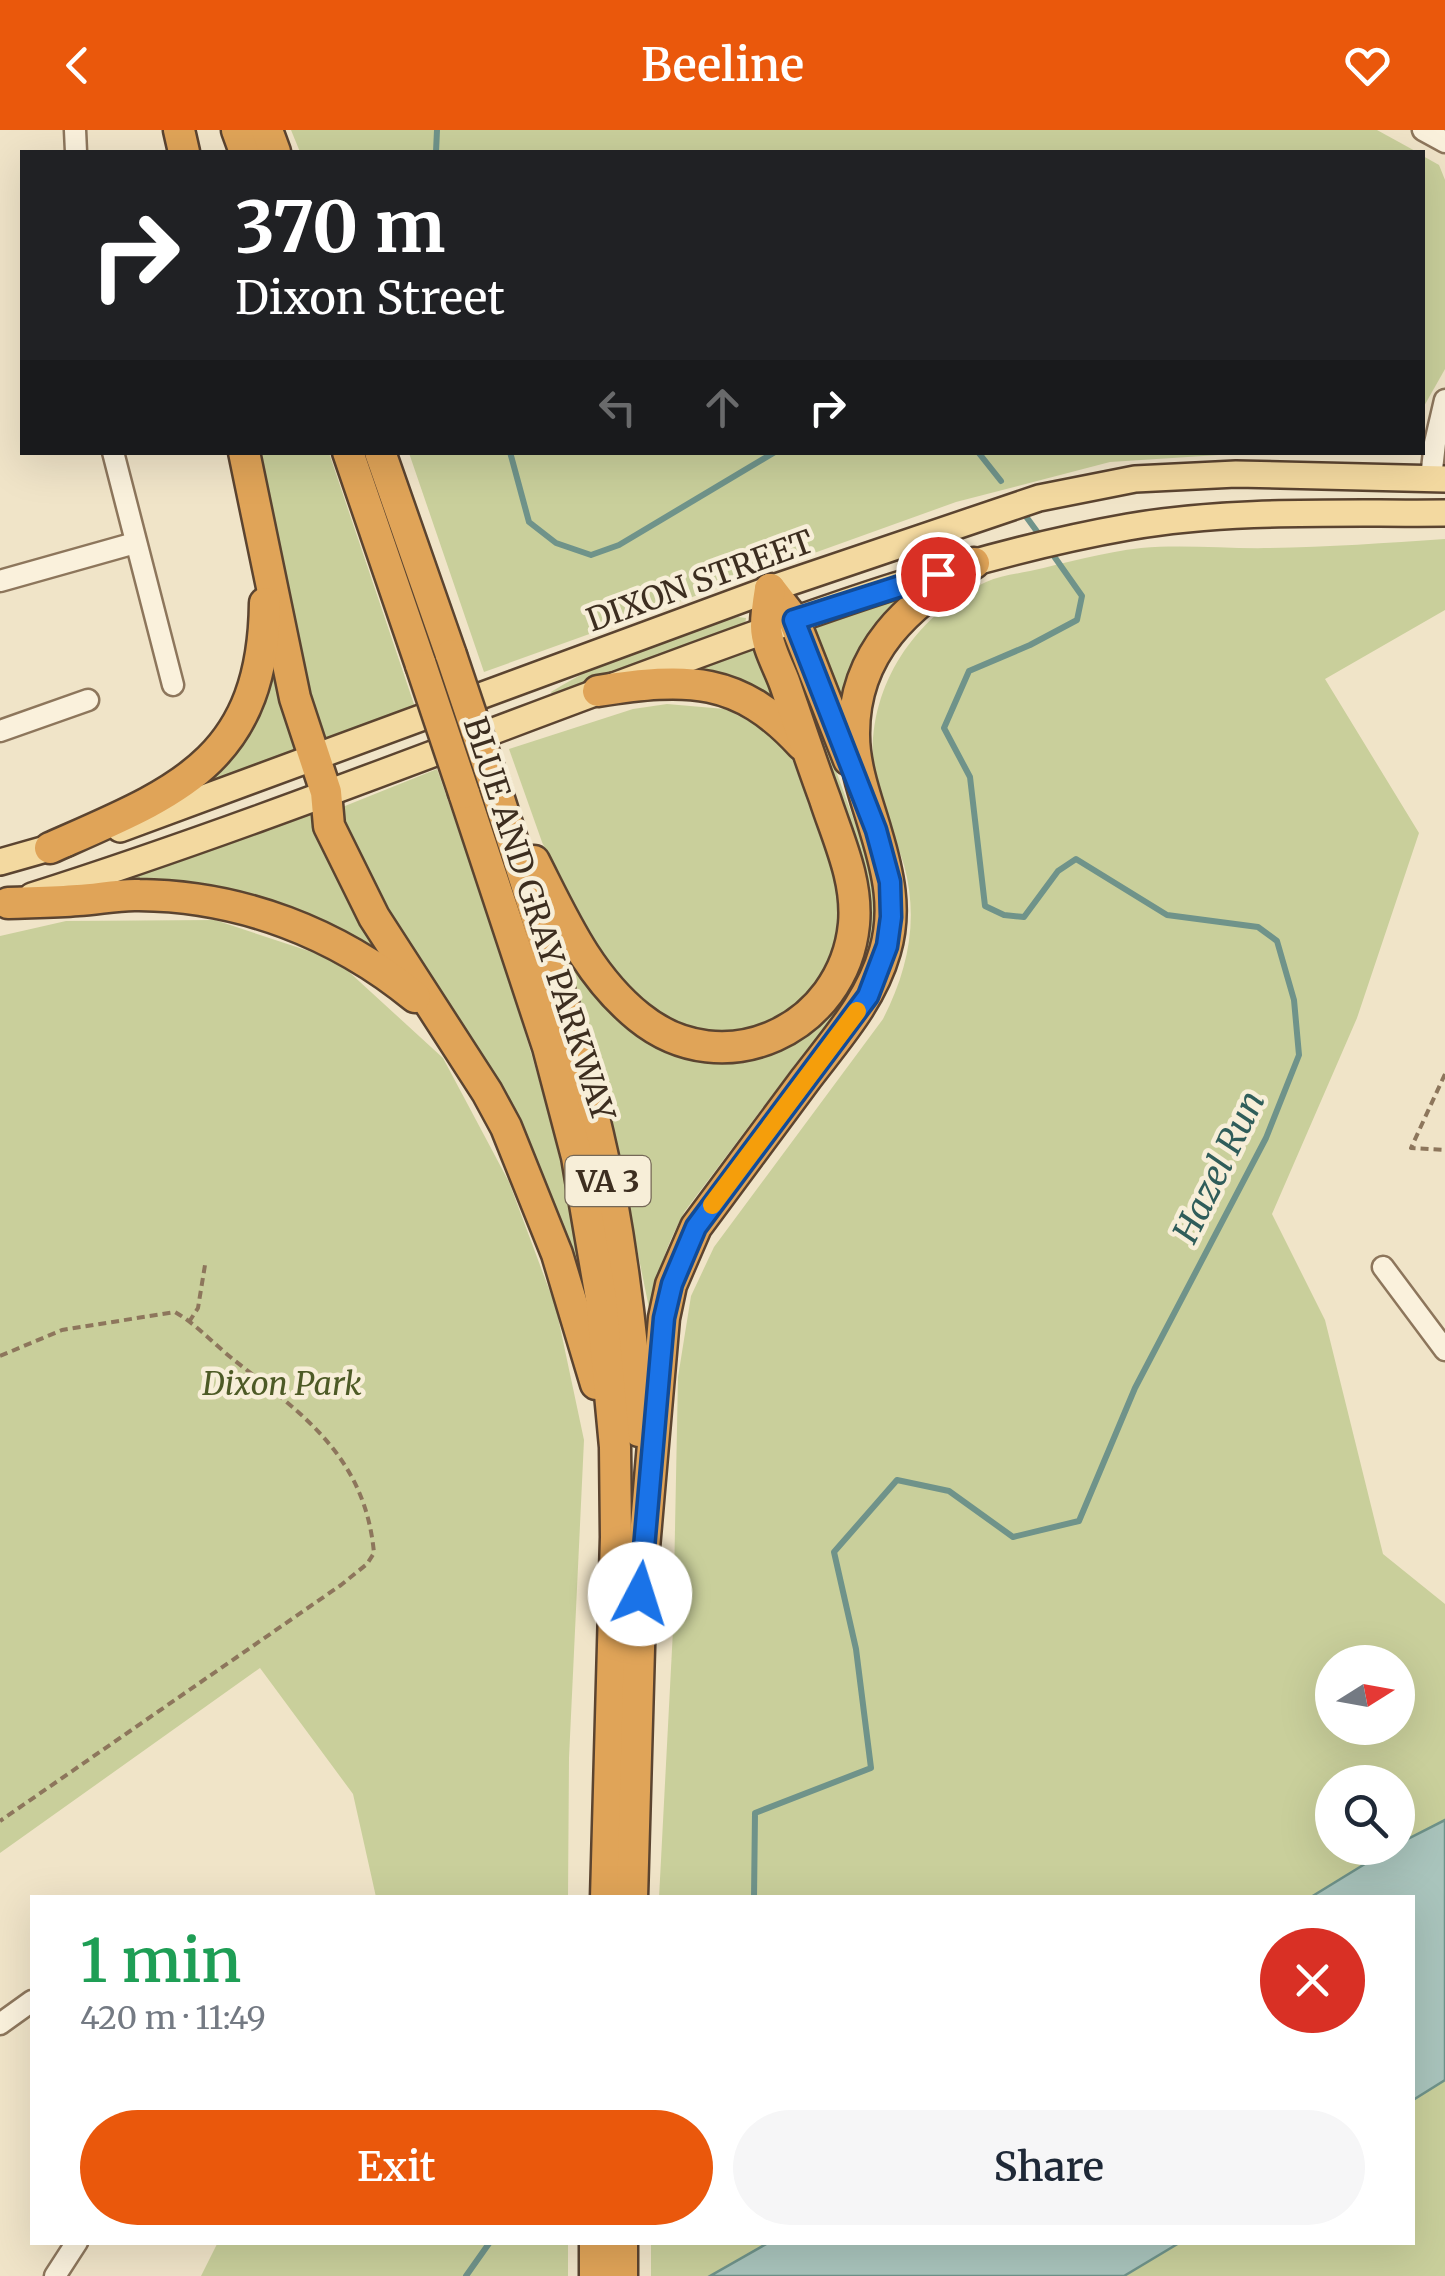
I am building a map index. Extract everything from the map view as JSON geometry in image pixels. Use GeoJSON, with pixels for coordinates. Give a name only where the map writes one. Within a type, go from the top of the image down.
{"type":"FeatureCollection","features":[{"type":"Feature","properties":{"kind":"highway"},"geometry":{"type":"LineString","coordinates":[[245,455],[294,698],[326,792],[329,826],[354,882],[506,1127],[557,1254],[615,1446]]}},
{"type":"Feature","properties":{"kind":"highway","name":"BLUE AND GRAY PARKWAY"},"geometry":{"type":"LineString","coordinates":[[349,455],[548,1047],[577,1158],[601,1298],[615,1446],[606,1895]]}},
{"type":"Feature","properties":{"kind":"highway","name":"BLUE AND GRAY PARKWAY"},"geometry":{"type":"LineString","coordinates":[[381,455],[494,782],[574,1041],[610,1194],[635,1367],[641,1454],[632,1895]]}},
{"type":"Feature","properties":{"kind":"highway"},"geometry":{"type":"LineString","coordinates":[[50,848],[164,796],[199,771],[227,740],[250,697],[261,651],[265,612],[263,550]]}},
{"type":"Feature","properties":{"kind":"highway"},"geometry":{"type":"LineString","coordinates":[[640,1594],[664,1318],[683,1252],[706,1214],[868,996],[887,946],[890,882],[854,738],[860,686],[873,656],[903,616],[927,592],[974,562]]}},
{"type":"Feature","properties":{"kind":"highway"},"geometry":{"type":"LineString","coordinates":[[494,782],[576,943],[618,998],[654,1029],[711,1045],[750,1044],[775,1037],[815,1010],[836,981],[850,948],[854,920],[849,871],[808,751],[770,588]]}},
{"type":"Feature","properties":{"kind":"highway"},"geometry":{"type":"LineString","coordinates":[[780,625],[868,804]]}},
{"type":"Feature","properties":{"kind":"highway"},"geometry":{"type":"LineString","coordinates":[[598,691],[673,683],[714,686],[762,707],[808,751]]}},
{"type":"Feature","properties":{"kind":"highway"},"geometry":{"type":"LineString","coordinates":[[4,904],[134,894],[239,907],[306,930],[346,950],[384,973],[440,1019]]}},
{"type":"Feature","properties":{"kind":"highway"},"geometry":{"type":"LineString","coordinates":[[595,2245],[596,2276]]}},
{"type":"Feature","properties":{"kind":"highway"},"geometry":{"type":"LineString","coordinates":[[622,2245],[622,2276]]}},
{"type":"Feature","properties":{"kind":"main road","name":"DIXON STREET"},"geometry":{"type":"LineString","coordinates":[[0,862],[114,831],[770,588],[1039,498],[1135,479],[1236,474],[1438,478]]}},
{"type":"Feature","properties":{"kind":"main road"},"geometry":{"type":"LineString","coordinates":[[4,904],[326,792],[780,625],[974,562],[1126,528],[1276,514],[1445,513]]}},
{"type":"Feature","properties":{"kind":"street"},"geometry":{"type":"LineString","coordinates":[[1423,130],[1445,142]]}},
{"type":"Feature","properties":{"kind":"street"},"geometry":{"type":"LineString","coordinates":[[1438,478],[1434,443],[1445,400]]}},
{"type":"Feature","properties":{"kind":"street"},"geometry":{"type":"LineString","coordinates":[[114,455],[173,685]]}},
{"type":"Feature","properties":{"kind":"street"},"geometry":{"type":"LineString","coordinates":[[0,582],[135,544]]}},
{"type":"Feature","properties":{"kind":"street"},"geometry":{"type":"LineString","coordinates":[[0,731],[88,700]]}},
{"type":"Feature","properties":{"kind":"street"},"geometry":{"type":"LineString","coordinates":[[1383,1267],[1445,1350]]}},
{"type":"Feature","properties":{"kind":"street"},"geometry":{"type":"LineString","coordinates":[[0,2024],[30,2002]]}},
{"type":"Feature","properties":{"kind":"street"},"geometry":{"type":"LineString","coordinates":[[55,2276],[75,2245]]}},
{"type":"Feature","properties":{"kind":"path"},"geometry":{"type":"LineString","coordinates":[[1445,1074],[1411,1148],[1445,1150]]}},
{"type":"Feature","properties":{"kind":"path"},"geometry":{"type":"LineString","coordinates":[[190,1322],[198,1308],[205,1265]]}},
{"type":"Feature","properties":{"kind":"path"},"geometry":{"type":"LineString","coordinates":[[0,1356],[34,1340],[89,1323],[174,1312],[301,1412],[336,1449],[358,1492],[374,1553],[367,1564],[341,1585],[0,1821]]}},
{"type":"Feature","properties":{"kind":"green space"},"geometry":{"type":"Polygon","coordinates":[[[291,130],[1377,130],[1413,150],[299,150],[291,130]]]}},
{"type":"Feature","properties":{"kind":"green space"},"geometry":{"type":"Polygon","coordinates":[[[1425,157],[1439,165],[1445,180],[1445,369],[1425,404],[1425,157]]]}},
{"type":"Feature","properties":{"kind":"green space"},"geometry":{"type":"Polygon","coordinates":[[[254,455],[330,455],[415,707],[320,742],[254,455]]]}},
{"type":"Feature","properties":{"kind":"green space"},"geometry":{"type":"Polygon","coordinates":[[[410,455],[1219,455],[1110,462],[956,502],[484,672],[410,455]]]}},
{"type":"Feature","properties":{"kind":"green space"},"geometry":{"type":"Polygon","coordinates":[[[1445,539],[1445,610],[1325,679],[1419,833],[1357,1018],[1272,1214],[1325,1320],[1383,1554],[1445,1604],[1445,1820],[1415,1835],[1415,1765],[1315,1765],[1315,1865],[1363,1865],[1314,1895],[659,1895],[673,1630],[678,1377],[691,1296],[714,1247],[883,1019],[899,982],[909,944],[911,905],[904,865],[874,772],[877,713],[886,685],[899,659],[936,615],[986,582],[1141,548],[1254,548],[1445,539]]]}},
{"type":"Feature","properties":{"kind":"green space"},"geometry":{"type":"Polygon","coordinates":[[[922,585],[845,720],[810,625],[922,585]]]}},
{"type":"Feature","properties":{"kind":"green space"},"geometry":{"type":"Polygon","coordinates":[[[738,617],[746,618],[745,625],[553,696],[551,692],[641,648],[738,617]]]}},
{"type":"Feature","properties":{"kind":"green space"},"geometry":{"type":"Polygon","coordinates":[[[783,638],[790,645],[874,875],[877,911],[872,948],[847,1004],[803,1054],[685,1211],[664,1258],[649,1308],[610,1116],[567,963],[576,958],[602,995],[752,1052],[857,959],[780,640],[783,638]]]}},
{"type":"Feature","properties":{"kind":"green space"},"geometry":{"type":"Polygon","coordinates":[[[756,646],[779,702],[683,673],[756,646]]]}},
{"type":"Feature","properties":{"kind":"green space"},"geometry":{"type":"Polygon","coordinates":[[[276,665],[298,751],[196,789],[273,666],[276,665]]]}},
{"type":"Feature","properties":{"kind":"green space"},"geometry":{"type":"Polygon","coordinates":[[[667,704],[725,709],[757,725],[785,747],[803,779],[835,861],[843,914],[829,971],[793,1015],[747,1039],[666,1025],[615,977],[568,900],[542,842],[509,749],[633,709],[667,704]]]}},
{"type":"Feature","properties":{"kind":"green space"},"geometry":{"type":"Polygon","coordinates":[[[437,769],[541,1087],[586,1283],[577,1285],[337,816],[340,808],[437,769]]]}},
{"type":"Feature","properties":{"kind":"green space"},"geometry":{"type":"Polygon","coordinates":[[[314,812],[403,975],[371,950],[104,886],[314,812]]]}},
{"type":"Feature","properties":{"kind":"green space","name":"Dixon Park"},"geometry":{"type":"Polygon","coordinates":[[[215,920],[336,960],[443,1058],[509,1182],[556,1308],[584,1440],[569,1758],[568,1895],[376,1895],[353,1794],[260,1668],[0,1853],[0,936],[66,921],[215,920]]]}},
{"type":"Feature","properties":{"kind":"green space"},"geometry":{"type":"Polygon","coordinates":[[[1445,2080],[1445,2276],[1124,2276],[1176,2245],[1415,2245],[1415,2099],[1445,2080]]]}},
{"type":"Feature","properties":{"kind":"green space"},"geometry":{"type":"Polygon","coordinates":[[[216,2245],[568,2245],[568,2276],[201,2276],[216,2245]]]}},
{"type":"Feature","properties":{"kind":"green space"},"geometry":{"type":"Polygon","coordinates":[[[651,2245],[764,2245],[710,2276],[651,2276],[651,2245]]]}},
{"type":"Feature","properties":{"kind":"water"},"geometry":{"type":"Polygon","coordinates":[[[1445,1820],[1445,2080],[1415,2099],[1415,1895],[1314,1895],[1363,1865],[1415,1865],[1415,1835],[1445,1820]]]}},
{"type":"Feature","properties":{"kind":"water"},"geometry":{"type":"Polygon","coordinates":[[[764,2245],[1176,2245],[1124,2276],[710,2276],[764,2245]]]}},
{"type":"Feature","properties":{"kind":"waterway","name":"Hazel Run"},"geometry":{"type":"LineString","coordinates":[[436,150],[437,130]]}},
{"type":"Feature","properties":{"kind":"waterway","name":"Hazel Run"},"geometry":{"type":"LineString","coordinates":[[511,455],[529,522],[556,543],[591,555],[619,545],[770,455]]}},
{"type":"Feature","properties":{"kind":"waterway","name":"Hazel Run"},"geometry":{"type":"LineString","coordinates":[[980,455],[1001,481]]}},
{"type":"Feature","properties":{"kind":"waterway","name":"Hazel Run"},"geometry":{"type":"LineString","coordinates":[[1022,511],[1041,537]]}},
{"type":"Feature","properties":{"kind":"waterway","name":"Hazel Run"},"geometry":{"type":"LineString","coordinates":[[754,1895],[755,1813],[871,1768],[856,1649],[834,1552],[897,1480],[949,1491],[1013,1537],[1079,1521],[1135,1388],[1266,1138],[1299,1055],[1294,1000],[1277,941],[1258,927],[1167,915],[1076,859],[1058,871],[1024,917],[1004,915],[985,906],[970,777],[944,728],[969,671],[1077,620],[1082,596],[1051,552]]}},
{"type":"Feature","properties":{"kind":"waterway","name":"Hazel Run"},"geometry":{"type":"LineString","coordinates":[[466,2276],[488,2245]]}},
{"type":"Feature","properties":{"kind":"slow traffic"},"geometry":{"type":"LineString","coordinates":[[712,1205],[857,1011]]}},
{"type":"Feature","properties":{"kind":"route"},"geometry":{"type":"LineString","coordinates":[[640,1594],[664,1318],[683,1252],[696,1227],[868,996],[887,946],[890,882],[876,830],[794,620],[938,574]]}}]}
